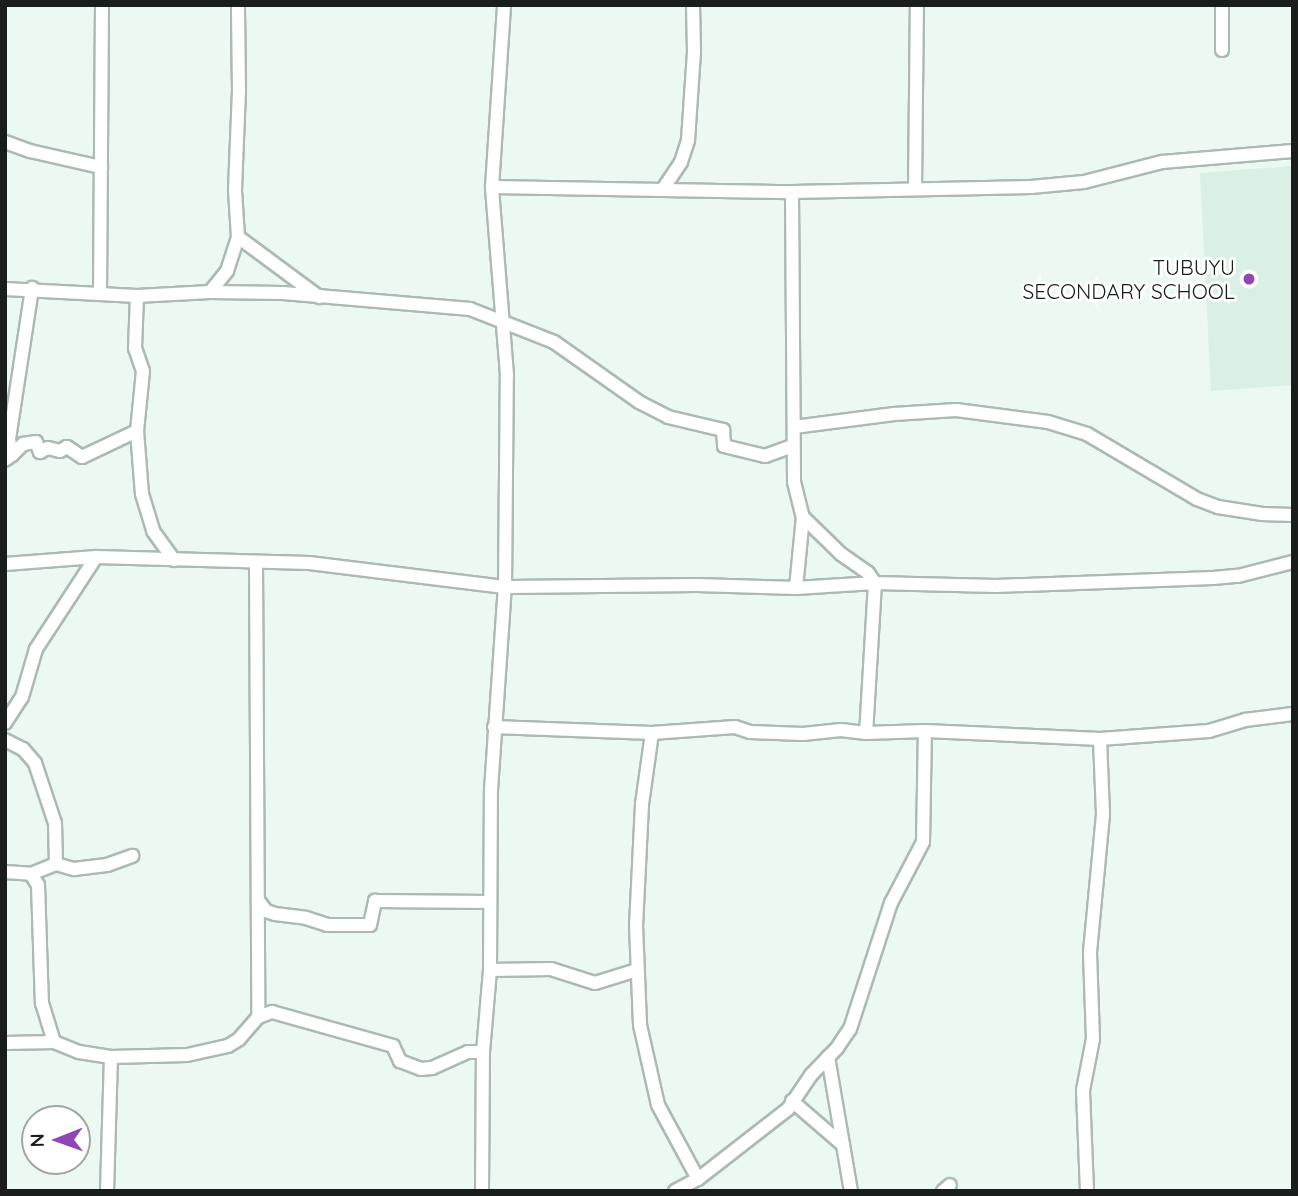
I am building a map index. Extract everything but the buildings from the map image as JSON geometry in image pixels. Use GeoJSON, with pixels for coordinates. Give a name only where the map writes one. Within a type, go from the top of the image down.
{"type":"FeatureCollection","features":[{"type":"Feature","properties":{"kind":"street"},"geometry":{"type":"LineString","coordinates":[[100,292],[102,5]]}},
{"type":"Feature","properties":{"kind":"street"},"geometry":{"type":"LineString","coordinates":[[210,292],[227,271],[238,237],[235,190],[239,91],[238,5]]}},
{"type":"Feature","properties":{"kind":"street"},"geometry":{"type":"LineString","coordinates":[[485,1187],[483,1052],[490,970],[489,902],[494,727],[505,587],[507,375],[492,187],[504,5]]}},
{"type":"Feature","properties":{"kind":"street"},"geometry":{"type":"LineString","coordinates":[[663,189],[681,162],[688,140],[694,52],[693,5]]}},
{"type":"Feature","properties":{"kind":"street"},"geometry":{"type":"LineString","coordinates":[[915,188],[916,5]]}},
{"type":"Feature","properties":{"kind":"street"},"geometry":{"type":"LineString","coordinates":[[1222,5],[1222,50]]}},
{"type":"Feature","properties":{"kind":"street"},"geometry":{"type":"LineString","coordinates":[[5,142],[30,151],[101,167]]}},
{"type":"Feature","properties":{"kind":"street"},"geometry":{"type":"LineString","coordinates":[[492,187],[792,192],[1053,185],[1094,180],[1162,163],[1293,151]]}},
{"type":"Feature","properties":{"kind":"street"},"geometry":{"type":"LineString","coordinates":[[792,192],[793,446],[796,497],[803,517],[796,588]]}},
{"type":"Feature","properties":{"kind":"street"},"geometry":{"type":"LineString","coordinates":[[238,237],[319,297]]}},
{"type":"Feature","properties":{"kind":"street"},"geometry":{"type":"LineString","coordinates":[[9,458],[9,439],[32,288]]}},
{"type":"Feature","properties":{"kind":"street"},"geometry":{"type":"LineString","coordinates":[[5,289],[32,288],[137,296],[210,292],[284,293],[452,307],[502,320],[579,357],[644,405],[671,419],[723,430],[724,446],[765,456],[793,446]]}},
{"type":"Feature","properties":{"kind":"street"},"geometry":{"type":"LineString","coordinates":[[137,296],[135,348],[143,371],[137,431],[142,494],[149,521],[158,539],[174,560]]}},
{"type":"Feature","properties":{"kind":"street"},"geometry":{"type":"LineString","coordinates":[[794,427],[894,414],[956,410],[1048,422],[1087,434],[1197,499],[1251,512],[1293,515]]}},
{"type":"Feature","properties":{"kind":"street"},"geometry":{"type":"LineString","coordinates":[[9,458],[23,444],[36,442],[40,452],[48,448],[60,451],[67,447],[82,457],[137,431]]}},
{"type":"Feature","properties":{"kind":"street"},"geometry":{"type":"LineString","coordinates":[[803,517],[841,554],[870,575],[874,583],[866,733]]}},
{"type":"Feature","properties":{"kind":"street"},"geometry":{"type":"LineString","coordinates":[[5,723],[22,697],[36,649],[96,557]]}},
{"type":"Feature","properties":{"kind":"street"},"geometry":{"type":"LineString","coordinates":[[5,564],[96,557],[346,566],[505,587],[672,585],[796,588],[874,583],[996,586],[1213,578],[1238,576],[1293,562]]}},
{"type":"Feature","properties":{"kind":"street"},"geometry":{"type":"LineString","coordinates":[[256,562],[258,1017]]}},
{"type":"Feature","properties":{"kind":"street"},"geometry":{"type":"LineString","coordinates":[[494,727],[652,733],[735,727],[750,732],[803,734],[841,730],[866,733],[925,730],[1100,739],[1209,731],[1244,720],[1293,714]]}},
{"type":"Feature","properties":{"kind":"street"},"geometry":{"type":"LineString","coordinates":[[675,1191],[698,1179],[788,1109],[850,1029],[891,903],[923,842],[925,730]]}},
{"type":"Feature","properties":{"kind":"street"},"geometry":{"type":"LineString","coordinates":[[652,733],[642,804],[637,970],[645,1054],[658,1105],[698,1179]]}},
{"type":"Feature","properties":{"kind":"street"},"geometry":{"type":"LineString","coordinates":[[1087,1191],[1083,1090],[1093,1039],[1090,953],[1104,801],[1100,739]]}},
{"type":"Feature","properties":{"kind":"street"},"geometry":{"type":"LineString","coordinates":[[5,740],[23,749],[35,763],[55,823],[56,864]]}},
{"type":"Feature","properties":{"kind":"street"},"geometry":{"type":"LineString","coordinates":[[5,872],[31,874],[56,864],[74,869],[107,865],[132,856]]}},
{"type":"Feature","properties":{"kind":"street"},"geometry":{"type":"LineString","coordinates":[[31,874],[39,892],[43,1015],[54,1042]]}},
{"type":"Feature","properties":{"kind":"street"},"geometry":{"type":"LineString","coordinates":[[258,900],[266,911],[306,918],[327,925],[370,925],[375,901],[489,902]]}},
{"type":"Feature","properties":{"kind":"street"},"geometry":{"type":"LineString","coordinates":[[490,970],[551,968],[595,983],[637,970]]}},
{"type":"Feature","properties":{"kind":"street"},"geometry":{"type":"LineString","coordinates":[[5,1042],[54,1042],[79,1052],[111,1057],[187,1055],[214,1051],[239,1040],[258,1017],[278,1013],[393,1046],[400,1061],[421,1069],[432,1068],[468,1052],[483,1052]]}},
{"type":"Feature","properties":{"kind":"street"},"geometry":{"type":"LineString","coordinates":[[107,1191],[111,1057]]}},
{"type":"Feature","properties":{"kind":"street"},"geometry":{"type":"LineString","coordinates":[[828,1057],[851,1191]]}},
{"type":"Feature","properties":{"kind":"street"},"geometry":{"type":"LineString","coordinates":[[792,1101],[843,1145]]}},
{"type":"Feature","properties":{"kind":"shaded area","name":"TUBUYU SECONDARY SCHOOL"},"geometry":{"type":"Polygon","coordinates":[[[1293,166],[1293,385],[1211,391],[1200,173],[1293,166]]]}},
{"type":"Feature","properties":{"kind":"place","name":"TUBUYU SECONDARY SCHOOL"},"geometry":{"type":"Point","coordinates":[1249,279]}}]}
